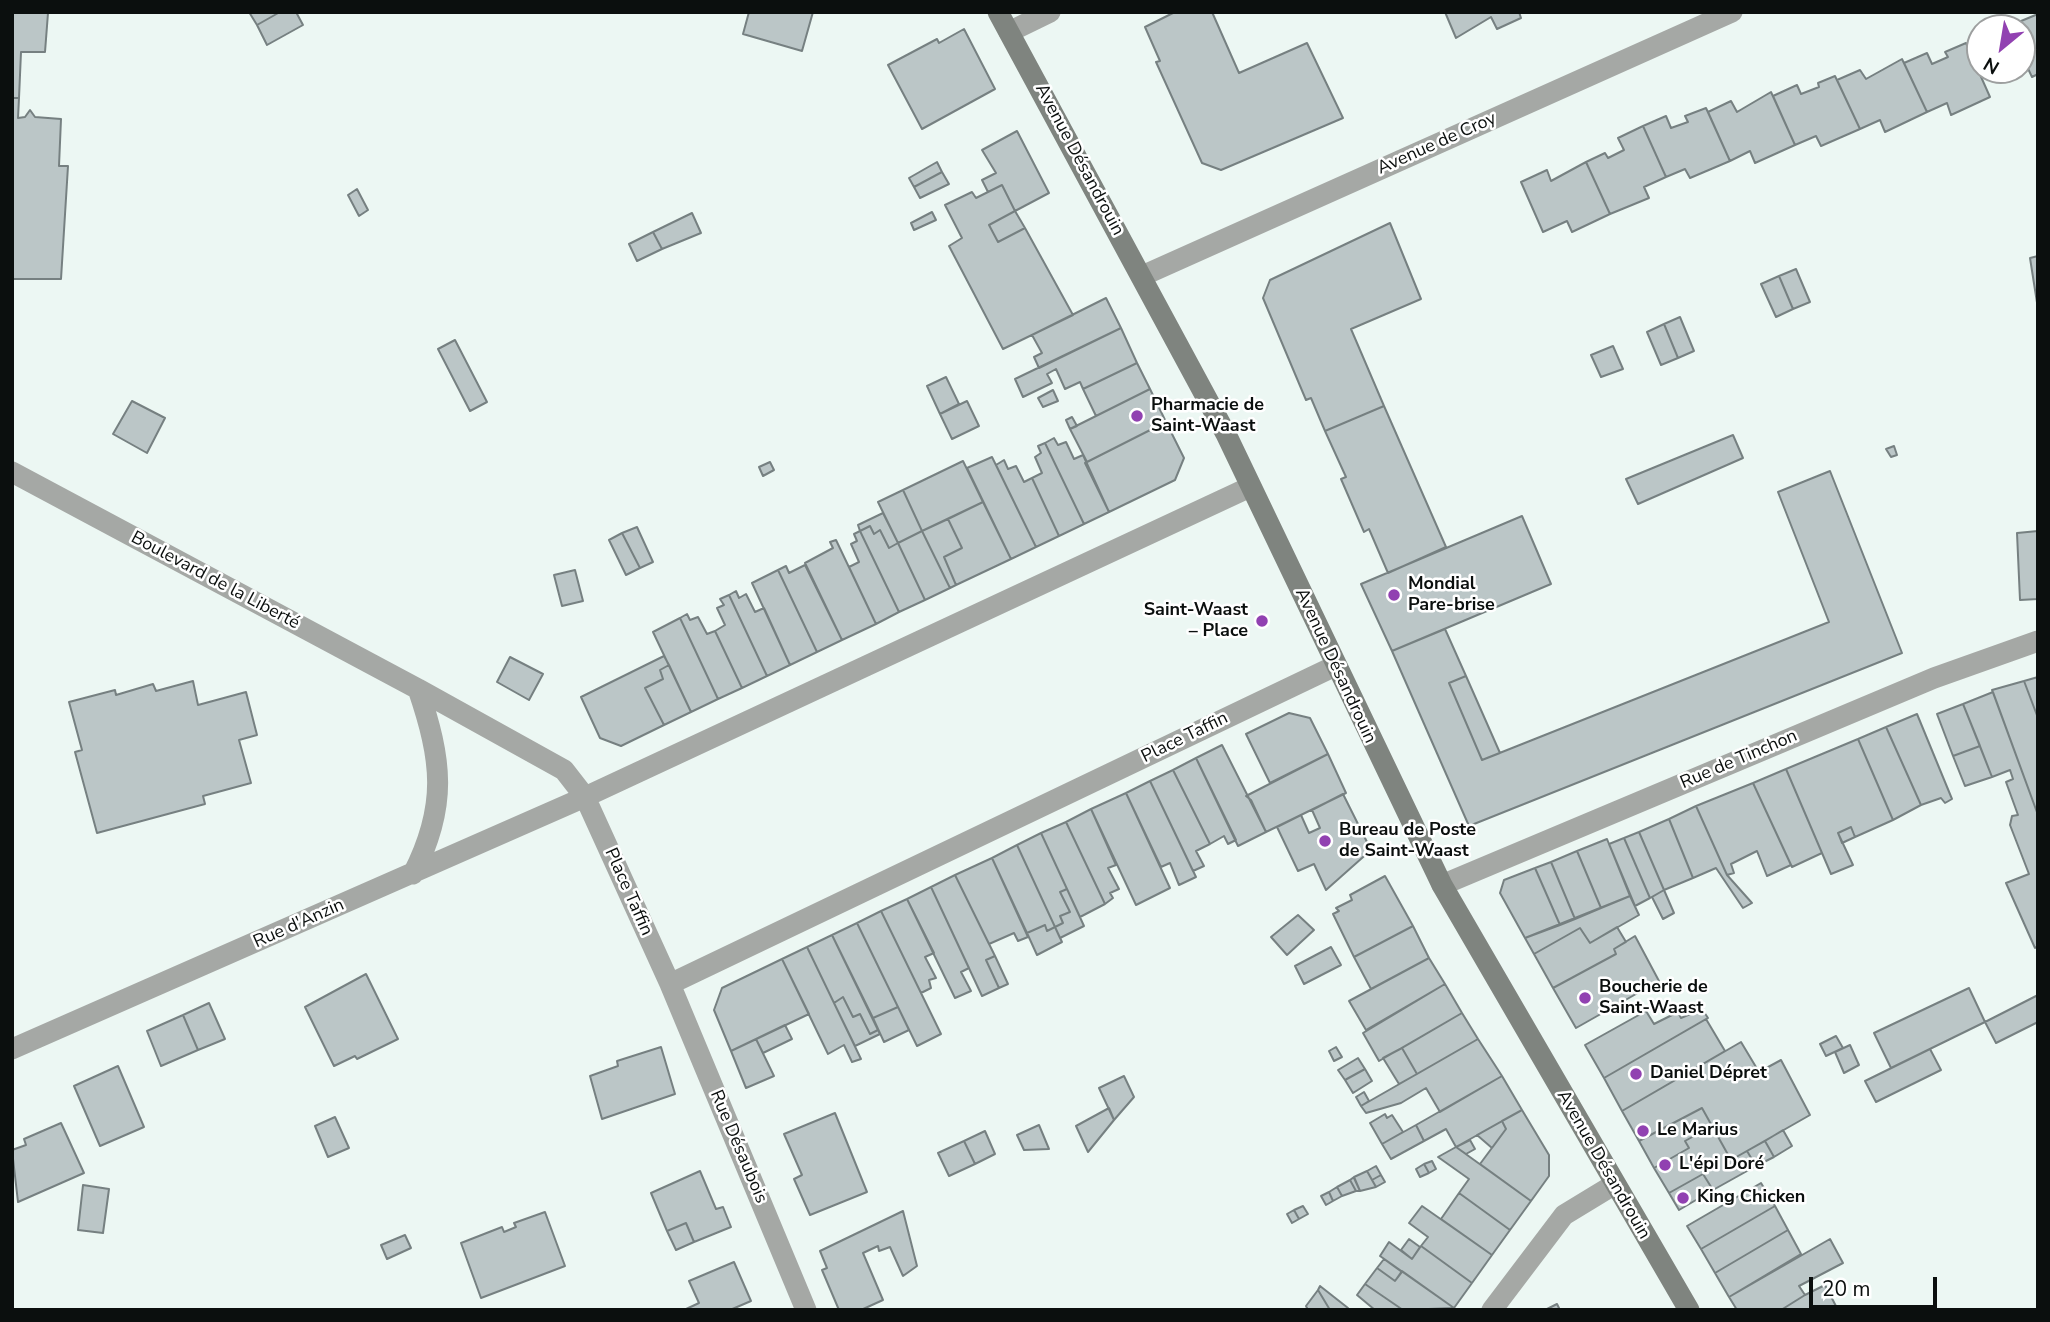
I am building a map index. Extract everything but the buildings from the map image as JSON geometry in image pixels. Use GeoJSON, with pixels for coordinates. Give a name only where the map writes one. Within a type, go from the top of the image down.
{"type":"FeatureCollection","features":[{"type":"Feature","properties":{"kind":"main road","name":"Avenue Désandrouin"},"geometry":{"type":"LineString","coordinates":[[998,12],[1142,276],[1250,487],[1442,886],[1689,1310]]}},
{"type":"Feature","properties":{"kind":"street"},"geometry":{"type":"LineString","coordinates":[[1009,33],[1049,12]]}},
{"type":"Feature","properties":{"kind":"street","name":"Avenue de Croy"},"geometry":{"type":"LineString","coordinates":[[1142,276],[1732,12]]}},
{"type":"Feature","properties":{"kind":"street","name":"Boulevard de la Liberté"},"geometry":{"type":"LineString","coordinates":[[12,472],[564,770],[585,797]]}},
{"type":"Feature","properties":{"kind":"street"},"geometry":{"type":"LineString","coordinates":[[585,797],[1250,487]]}},
{"type":"Feature","properties":{"kind":"street","name":"Rue de Tinchon"},"geometry":{"type":"LineString","coordinates":[[1442,886],[1934,678],[2038,640]]}},
{"type":"Feature","properties":{"kind":"street","name":"Place Taffin"},"geometry":{"type":"LineString","coordinates":[[585,797],[670,984],[1335,666]]}},
{"type":"Feature","properties":{"kind":"street"},"geometry":{"type":"LineString","coordinates":[[413,874],[431,836],[439,792],[436,746],[418,689]]}},
{"type":"Feature","properties":{"kind":"street","name":"Rue d'Anzin"},"geometry":{"type":"LineString","coordinates":[[12,1049],[585,797]]}},
{"type":"Feature","properties":{"kind":"street","name":"Rue Désaubois"},"geometry":{"type":"LineString","coordinates":[[670,984],[806,1310]]}},
{"type":"Feature","properties":{"kind":"street"},"geometry":{"type":"LineString","coordinates":[[1492,1310],[1564,1216],[1615,1184]]}},
{"type":"Feature","properties":{"kind":"place","name":"Pharmacie de Saint-Waast"},"geometry":{"type":"Point","coordinates":[1137,416]}},
{"type":"Feature","properties":{"kind":"place","name":"Mondial Pare-brise"},"geometry":{"type":"Point","coordinates":[1394,595]}},
{"type":"Feature","properties":{"kind":"place","name":"Saint-Waast – Place"},"geometry":{"type":"Point","coordinates":[1262,621]}},
{"type":"Feature","properties":{"kind":"place","name":"Bureau de Poste de Saint-Waast"},"geometry":{"type":"Point","coordinates":[1325,841]}},
{"type":"Feature","properties":{"kind":"place","name":"Boucherie de Saint-Waast"},"geometry":{"type":"Point","coordinates":[1585,998]}},
{"type":"Feature","properties":{"kind":"place","name":"Daniel Dépret"},"geometry":{"type":"Point","coordinates":[1636,1074]}},
{"type":"Feature","properties":{"kind":"place","name":"Le Marius"},"geometry":{"type":"Point","coordinates":[1643,1131]}},
{"type":"Feature","properties":{"kind":"place","name":"L'épi Doré"},"geometry":{"type":"Point","coordinates":[1665,1165]}},
{"type":"Feature","properties":{"kind":"place","name":"King Chicken"},"geometry":{"type":"Point","coordinates":[1683,1198]}}]}
